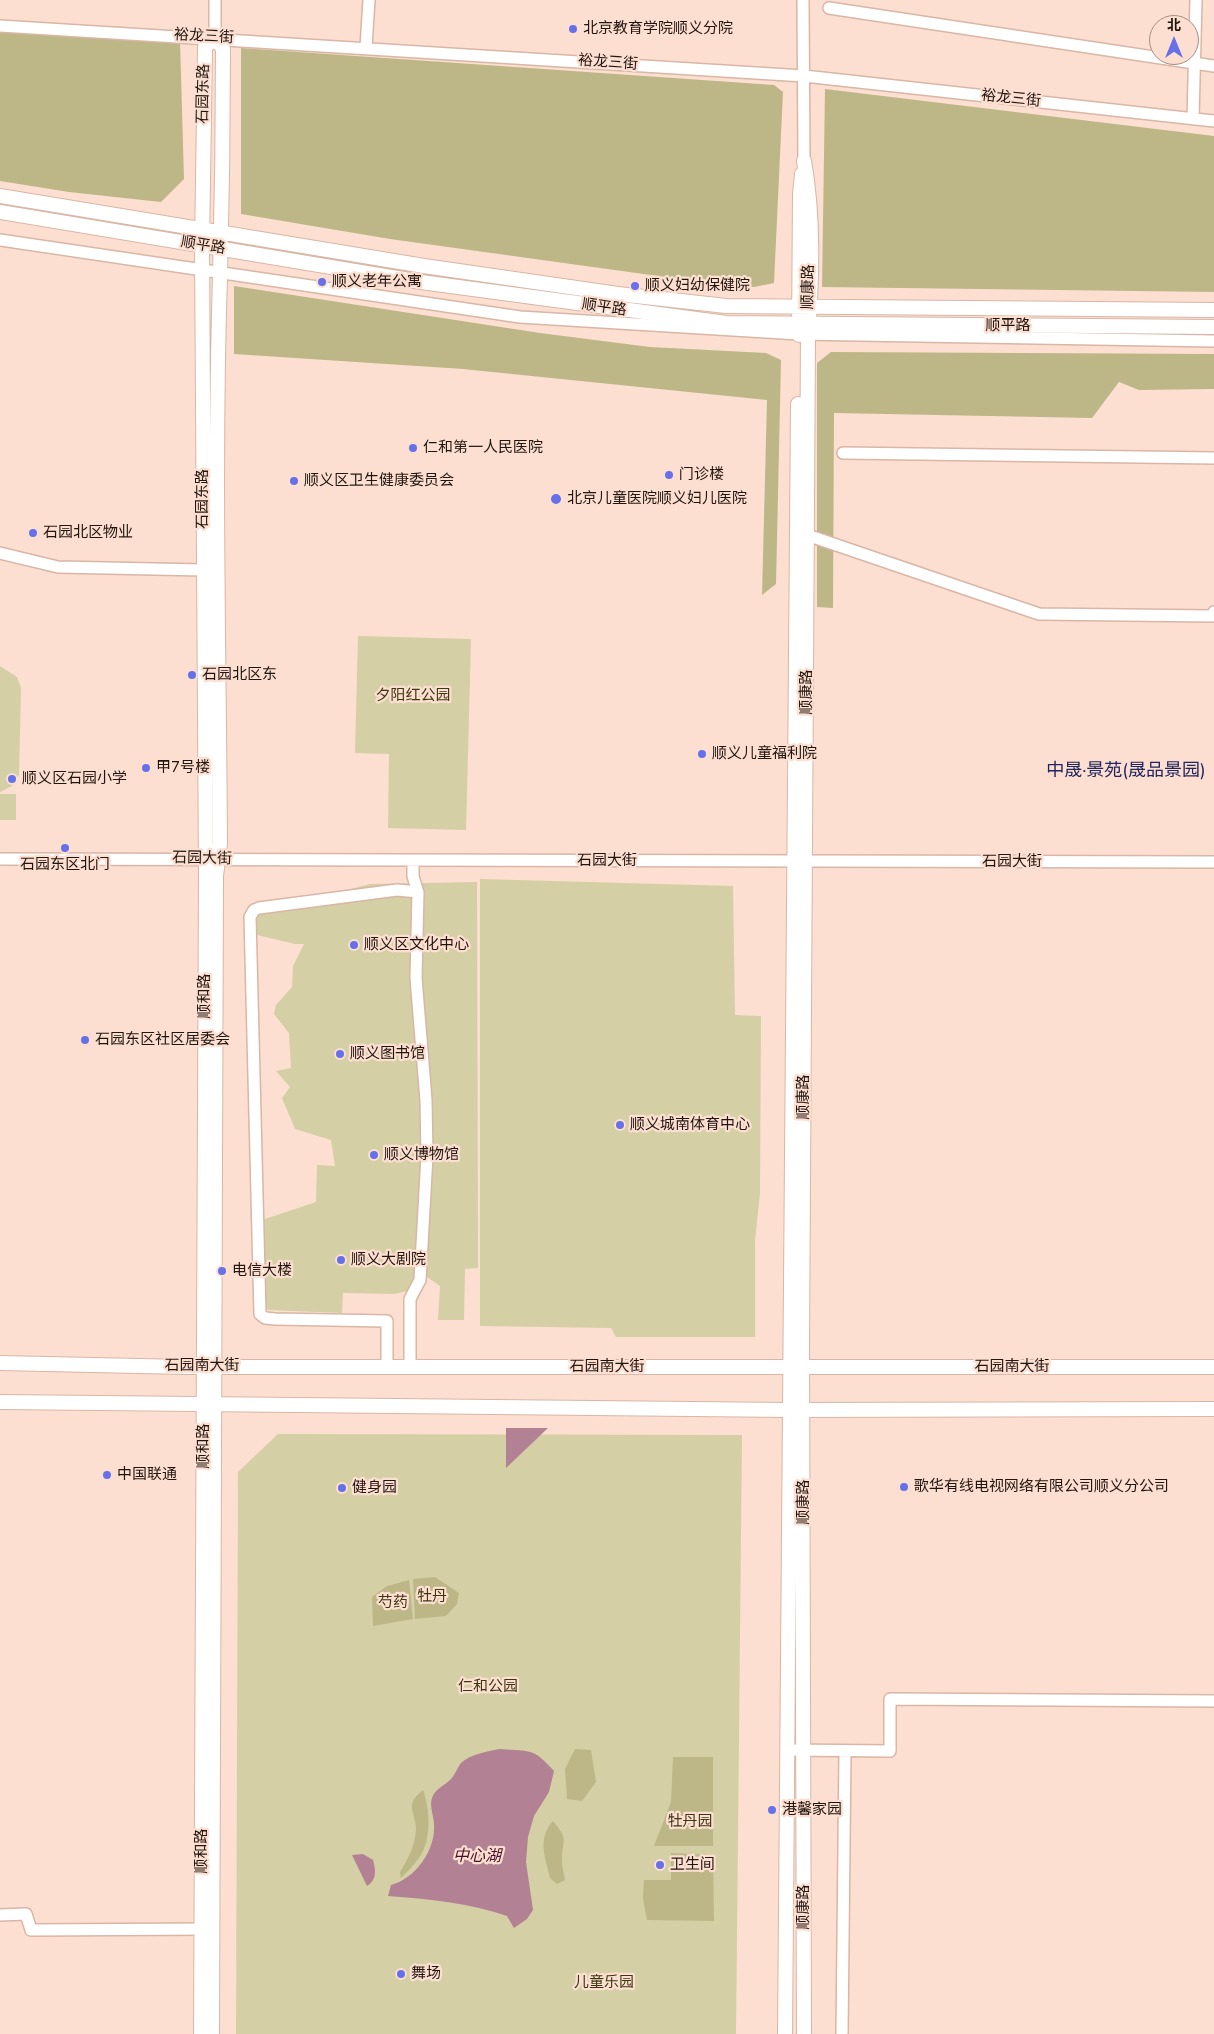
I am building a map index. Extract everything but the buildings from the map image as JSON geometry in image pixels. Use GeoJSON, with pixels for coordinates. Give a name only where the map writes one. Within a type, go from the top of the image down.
{"type":"FeatureCollection","features":[{"type":"Feature","properties":{"kind":"main road","name":"石园东路"},"geometry":{"type":"LineString","coordinates":[[215,38],[223,50],[212,859],[203,570],[202,230],[205,47],[215,38]]}},
{"type":"Feature","properties":{"kind":"main road","name":"顺康路"},"geometry":{"type":"LineString","coordinates":[[804,161],[800,194],[804,308],[797,1366],[804,1750],[804,2034]]}},
{"type":"Feature","properties":{"kind":"main road","name":"顺平路"},"geometry":{"type":"LineString","coordinates":[[0,196],[424,266],[618,294],[726,306],[1214,310]]}},
{"type":"Feature","properties":{"kind":"main road","name":"顺平路"},"geometry":{"type":"LineString","coordinates":[[0,212],[421,282],[614,310],[726,323],[803,329],[1214,327]]}},
{"type":"Feature","properties":{"kind":"main road","name":"顺康路"},"geometry":{"type":"LineString","coordinates":[[801,862],[807,535],[803,329]]}},
{"type":"Feature","properties":{"kind":"main road","name":"顺和路"},"geometry":{"type":"LineString","coordinates":[[212,859],[207,1929],[212,2034]]}},
{"type":"Feature","properties":{"kind":"main road","name":"石园南大街"},"geometry":{"type":"LineString","coordinates":[[0,1363],[209,1367],[1214,1367]]}},
{"type":"Feature","properties":{"kind":"main road"},"geometry":{"type":"LineString","coordinates":[[0,1402],[797,1410],[1214,1409]]}},
{"type":"Feature","properties":{"kind":"main road","name":"顺康路"},"geometry":{"type":"LineString","coordinates":[[785,2034],[787,1750],[797,1410]]}},
{"type":"Feature","properties":{"kind":"main road","name":"顺和路"},"geometry":{"type":"LineString","coordinates":[[201,2034],[207,1929]]}},
{"type":"Feature","properties":{"kind":"street"},"geometry":{"type":"LineString","coordinates":[[215,0],[215,38]]}},
{"type":"Feature","properties":{"kind":"street"},"geometry":{"type":"LineString","coordinates":[[366,47],[369,0]]}},
{"type":"Feature","properties":{"kind":"street","name":"顺康路"},"geometry":{"type":"LineString","coordinates":[[803,0],[804,161]]}},
{"type":"Feature","properties":{"kind":"street"},"geometry":{"type":"LineString","coordinates":[[1196,0],[1196,15]]}},
{"type":"Feature","properties":{"kind":"street"},"geometry":{"type":"LineString","coordinates":[[828,8],[1149,57]]}},
{"type":"Feature","properties":{"kind":"street","name":"裕龙三街"},"geometry":{"type":"LineString","coordinates":[[0,26],[366,47],[804,76],[1214,121]]}},
{"type":"Feature","properties":{"kind":"street"},"geometry":{"type":"LineString","coordinates":[[1199,64],[1214,66]]}},
{"type":"Feature","properties":{"kind":"street"},"geometry":{"type":"LineString","coordinates":[[1193,119],[1194,65]]}},
{"type":"Feature","properties":{"kind":"street"},"geometry":{"type":"LineString","coordinates":[[0,240],[520,317],[803,329],[1214,341]]}},
{"type":"Feature","properties":{"kind":"street"},"geometry":{"type":"LineString","coordinates":[[843,453],[1214,458]]}},
{"type":"Feature","properties":{"kind":"street"},"geometry":{"type":"LineString","coordinates":[[807,535],[1039,614],[1212,616],[1214,612]]}},
{"type":"Feature","properties":{"kind":"street"},"geometry":{"type":"LineString","coordinates":[[0,554],[58,567],[203,570]]}},
{"type":"Feature","properties":{"kind":"street","name":"石园大街"},"geometry":{"type":"LineString","coordinates":[[0,859],[1214,862]]}},
{"type":"Feature","properties":{"kind":"street"},"geometry":{"type":"LineString","coordinates":[[397,890],[408,884],[411,861]]}},
{"type":"Feature","properties":{"kind":"street"},"geometry":{"type":"LineString","coordinates":[[410,1367],[410,1299],[420,1280],[427,1156],[426,1100],[416,978],[418,892],[411,861]]}},
{"type":"Feature","properties":{"kind":"street"},"geometry":{"type":"LineString","coordinates":[[410,1321],[275,1319],[265,1318],[260,1314],[250,916],[254,910],[259,908],[397,890],[418,892]]}},
{"type":"Feature","properties":{"kind":"street"},"geometry":{"type":"LineString","coordinates":[[387,1321],[387,1367]]}},
{"type":"Feature","properties":{"kind":"street"},"geometry":{"type":"LineString","coordinates":[[787,1750],[890,1752],[890,1699],[1214,1701]]}},
{"type":"Feature","properties":{"kind":"street"},"geometry":{"type":"LineString","coordinates":[[842,2034],[845,1751]]}},
{"type":"Feature","properties":{"kind":"street"},"geometry":{"type":"LineString","coordinates":[[0,1915],[26,1914],[30,1930],[207,1929]]}},
{"type":"Feature","properties":{"kind":"green space"},"geometry":{"type":"Polygon","coordinates":[[[0,31],[180,40],[184,179],[161,202],[69,192],[0,181],[0,31]]]}},
{"type":"Feature","properties":{"kind":"green space"},"geometry":{"type":"Polygon","coordinates":[[[241,48],[774,85],[783,92],[774,283],[754,287],[658,276],[390,239],[241,214],[241,48]]]}},
{"type":"Feature","properties":{"kind":"green space"},"geometry":{"type":"Polygon","coordinates":[[[825,89],[1214,136],[1214,292],[822,287],[825,89]]]}},
{"type":"Feature","properties":{"kind":"green space"},"geometry":{"type":"Polygon","coordinates":[[[234,286],[540,333],[650,347],[766,353],[781,360],[776,584],[762,595],[767,400],[463,369],[234,354],[234,286]]]}},
{"type":"Feature","properties":{"kind":"green space"},"geometry":{"type":"Polygon","coordinates":[[[831,352],[1214,354],[1214,389],[1139,390],[1119,382],[1092,418],[834,413],[833,608],[817,607],[817,363],[831,352]]]}},
{"type":"Feature","properties":{"kind":"green space","name":"夕阳红公园"},"geometry":{"type":"Polygon","coordinates":[[[358,636],[471,639],[466,830],[388,828],[389,754],[355,753],[358,636]]]}},
{"type":"Feature","properties":{"kind":"green space"},"geometry":{"type":"Polygon","coordinates":[[[0,666],[17,677],[21,688],[19,775],[12,786],[0,792],[0,666]]]}},
{"type":"Feature","properties":{"kind":"green space"},"geometry":{"type":"Polygon","coordinates":[[[0,794],[16,794],[16,820],[0,820],[0,794]]]}},
{"type":"Feature","properties":{"kind":"green space","name":"顺义城南体育中心"},"geometry":{"type":"Polygon","coordinates":[[[480,879],[733,886],[735,1015],[761,1016],[760,1193],[755,1241],[755,1337],[616,1337],[611,1328],[480,1326],[480,879]]]}},
{"type":"Feature","properties":{"kind":"green space"},"geometry":{"type":"Polygon","coordinates":[[[477,882],[478,1268],[465,1269],[464,1320],[438,1320],[440,1286],[427,1277],[415,1281],[410,1290],[395,1294],[343,1293],[342,1313],[268,1310],[264,1305],[262,1220],[316,1202],[317,1165],[335,1166],[331,1140],[295,1129],[282,1098],[290,1087],[276,1071],[291,1068],[289,1033],[274,1014],[276,1005],[292,987],[293,966],[304,944],[295,944],[257,935],[257,913],[370,884],[477,882]]]}},
{"type":"Feature","properties":{"kind":"green space","name":"仁和公园"},"geometry":{"type":"Polygon","coordinates":[[[278,1434],[742,1435],[736,2034],[236,2034],[238,1472],[278,1434]]]}},
{"type":"Feature","properties":{"kind":"green space","name":"牡丹"},"geometry":{"type":"Polygon","coordinates":[[[435,1577],[459,1593],[457,1604],[446,1616],[415,1619],[413,1579],[435,1577]]]}},
{"type":"Feature","properties":{"kind":"green space","name":"芍药"},"geometry":{"type":"Polygon","coordinates":[[[409,1580],[413,1619],[373,1626],[372,1597],[387,1586],[409,1580]]]}},
{"type":"Feature","properties":{"kind":"green space"},"geometry":{"type":"Polygon","coordinates":[[[575,1749],[591,1750],[596,1782],[582,1801],[567,1799],[565,1769],[575,1749]]]}},
{"type":"Feature","properties":{"kind":"green space","name":"牡丹园"},"geometry":{"type":"Polygon","coordinates":[[[673,1757],[713,1757],[713,1846],[654,1846],[671,1802],[673,1757]]]}},
{"type":"Feature","properties":{"kind":"green space"},"geometry":{"type":"Polygon","coordinates":[[[423,1790],[428,1815],[426,1842],[419,1858],[401,1878],[400,1872],[411,1851],[416,1834],[412,1804],[417,1795],[423,1790]]]}},
{"type":"Feature","properties":{"kind":"green space"},"geometry":{"type":"Polygon","coordinates":[[[553,1821],[564,1838],[562,1865],[565,1880],[557,1884],[550,1878],[544,1848],[545,1834],[553,1821]]]}},
{"type":"Feature","properties":{"kind":"green space","name":"牡丹园"},"geometry":{"type":"Polygon","coordinates":[[[671,1853],[713,1855],[714,1921],[647,1920],[643,1899],[644,1880],[671,1880],[671,1853]]]}},
{"type":"Feature","properties":{"kind":"water"},"geometry":{"type":"Polygon","coordinates":[[[506,1428],[548,1428],[506,1468],[506,1428]]]}},
{"type":"Feature","properties":{"kind":"water","name":"中心湖"},"geometry":{"type":"Polygon","coordinates":[[[500,1749],[536,1754],[554,1771],[549,1792],[534,1816],[528,1837],[526,1862],[533,1910],[527,1919],[514,1928],[507,1916],[478,1908],[434,1900],[388,1896],[391,1885],[408,1877],[416,1870],[428,1853],[434,1834],[431,1804],[435,1792],[454,1776],[461,1763],[469,1757],[500,1749]]]}},
{"type":"Feature","properties":{"kind":"water"},"geometry":{"type":"Polygon","coordinates":[[[363,1854],[373,1860],[375,1867],[373,1881],[367,1886],[352,1855],[363,1854]]]}},
{"type":"Feature","properties":{"kind":"place","name":"北京教育学院顺义分院"},"geometry":{"type":"Point","coordinates":[573,29]}},
{"type":"Feature","properties":{"kind":"place","name":"顺义老年公寓"},"geometry":{"type":"Point","coordinates":[322,282]}},
{"type":"Feature","properties":{"kind":"place","name":"顺义妇幼保健院"},"geometry":{"type":"Point","coordinates":[635,286]}},
{"type":"Feature","properties":{"kind":"place","name":"仁和第一人民医院"},"geometry":{"type":"Point","coordinates":[413,448]}},
{"type":"Feature","properties":{"kind":"place","name":"门诊楼"},"geometry":{"type":"Point","coordinates":[669,475]}},
{"type":"Feature","properties":{"kind":"place","name":"顺义区卫生健康委员会"},"geometry":{"type":"Point","coordinates":[294,481]}},
{"type":"Feature","properties":{"kind":"place","name":"北京儿童医院顺义妇儿医院"},"geometry":{"type":"Point","coordinates":[556,499]}},
{"type":"Feature","properties":{"kind":"place","name":"石园北区物业"},"geometry":{"type":"Point","coordinates":[33,533]}},
{"type":"Feature","properties":{"kind":"place","name":"石园北区东"},"geometry":{"type":"Point","coordinates":[192,675]}},
{"type":"Feature","properties":{"kind":"place","name":"顺义儿童福利院"},"geometry":{"type":"Point","coordinates":[702,754]}},
{"type":"Feature","properties":{"kind":"place","name":"甲7号楼"},"geometry":{"type":"Point","coordinates":[146,768]}},
{"type":"Feature","properties":{"kind":"place","name":"顺义区石园小学"},"geometry":{"type":"Point","coordinates":[12,779]}},
{"type":"Feature","properties":{"kind":"place","name":"石园东区北门"},"geometry":{"type":"Point","coordinates":[65,848]}},
{"type":"Feature","properties":{"kind":"place","name":"顺义区文化中心"},"geometry":{"type":"Point","coordinates":[354,945]}},
{"type":"Feature","properties":{"kind":"place","name":"石园东区社区居委会"},"geometry":{"type":"Point","coordinates":[85,1040]}},
{"type":"Feature","properties":{"kind":"place","name":"顺义图书馆"},"geometry":{"type":"Point","coordinates":[340,1054]}},
{"type":"Feature","properties":{"kind":"place","name":"顺义城南体育中心"},"geometry":{"type":"Point","coordinates":[620,1125]}},
{"type":"Feature","properties":{"kind":"place","name":"顺义博物馆"},"geometry":{"type":"Point","coordinates":[374,1155]}},
{"type":"Feature","properties":{"kind":"place","name":"顺义大剧院"},"geometry":{"type":"Point","coordinates":[341,1260]}},
{"type":"Feature","properties":{"kind":"place","name":"电信大楼"},"geometry":{"type":"Point","coordinates":[222,1271]}},
{"type":"Feature","properties":{"kind":"place","name":"中国联通"},"geometry":{"type":"Point","coordinates":[107,1475]}},
{"type":"Feature","properties":{"kind":"place","name":"歌华有线电视网络有限公司顺义分公司"},"geometry":{"type":"Point","coordinates":[904,1487]}},
{"type":"Feature","properties":{"kind":"place","name":"健身园"},"geometry":{"type":"Point","coordinates":[342,1488]}},
{"type":"Feature","properties":{"kind":"place","name":"港馨家园"},"geometry":{"type":"Point","coordinates":[772,1810]}},
{"type":"Feature","properties":{"kind":"place","name":"卫生间"},"geometry":{"type":"Point","coordinates":[660,1865]}},
{"type":"Feature","properties":{"kind":"place","name":"舞场"},"geometry":{"type":"Point","coordinates":[401,1974]}},
{"type":"Feature","properties":{"kind":"district","name":"中晟·景苑(晟品景园)"},"geometry":{"type":"Point","coordinates":[1126,772]}},
{"type":"Feature","properties":{"kind":"park label","name":"儿童乐园"},"geometry":{"type":"Point","coordinates":[604,1983]}}]}
